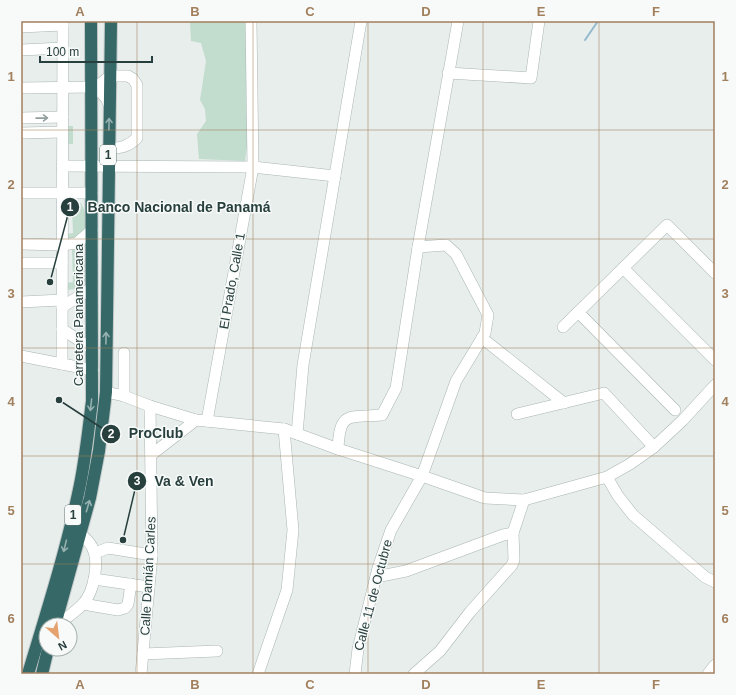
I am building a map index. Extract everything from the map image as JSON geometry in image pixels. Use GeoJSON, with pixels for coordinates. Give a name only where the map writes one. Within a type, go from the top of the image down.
{"type":"FeatureCollection","features":[{"type":"Feature","properties":{"kind":"highway","name":"Carretera Panamericana"},"geometry":{"type":"LineString","coordinates":[[28,674],[64,550],[78,494],[91,408],[93,370],[91,21]]}},
{"type":"Feature","properties":{"kind":"highway","name":"1"},"geometry":{"type":"LineString","coordinates":[[57,617],[90,498],[99,451],[106,392],[106,289],[111,21]]}},
{"type":"Feature","properties":{"kind":"highway","name":"1"},"geometry":{"type":"LineString","coordinates":[[92,167],[98,174],[101,185],[102,277],[103,284],[106,289]]}},
{"type":"Feature","properties":{"kind":"highway"},"geometry":{"type":"LineString","coordinates":[[92,350],[99,372],[99,390],[106,392]]}},
{"type":"Feature","properties":{"kind":"highway"},"geometry":{"type":"LineString","coordinates":[[42,674],[46,657]]}},
{"type":"Feature","properties":{"kind":"street","name":"El Prado, Calle 1"},"geometry":{"type":"LineString","coordinates":[[202,421],[253,167],[251,21]]}},
{"type":"Feature","properties":{"kind":"street"},"geometry":{"type":"LineString","coordinates":[[296,434],[303,365],[361,21]]}},
{"type":"Feature","properties":{"kind":"street"},"geometry":{"type":"LineString","coordinates":[[338,449],[339,432],[343,422],[348,418],[382,415],[396,388],[418,247],[458,21]]}},
{"type":"Feature","properties":{"kind":"street"},"geometry":{"type":"LineString","coordinates":[[448,73],[531,78],[539,21]]}},
{"type":"Feature","properties":{"kind":"street"},"geometry":{"type":"LineString","coordinates":[[21,27],[63,23],[62,364]]}},
{"type":"Feature","properties":{"kind":"street"},"geometry":{"type":"LineString","coordinates":[[21,50],[63,48]]}},
{"type":"Feature","properties":{"kind":"street"},"geometry":{"type":"LineString","coordinates":[[21,88],[92,87],[99,85],[110,76],[128,76],[133,79],[136,85],[137,138],[132,144],[124,147],[108,149]]}},
{"type":"Feature","properties":{"kind":"street"},"geometry":{"type":"LineString","coordinates":[[92,87],[97,89],[106,98],[109,104]]}},
{"type":"Feature","properties":{"kind":"street"},"geometry":{"type":"LineString","coordinates":[[21,118],[63,117]]}},
{"type":"Feature","properties":{"kind":"street"},"geometry":{"type":"LineString","coordinates":[[21,133],[62,132]]}},
{"type":"Feature","properties":{"kind":"street"},"geometry":{"type":"LineString","coordinates":[[62,166],[253,167],[335,176]]}},
{"type":"Feature","properties":{"kind":"street"},"geometry":{"type":"LineString","coordinates":[[21,193],[92,193]]}},
{"type":"Feature","properties":{"kind":"street"},"geometry":{"type":"LineString","coordinates":[[563,327],[667,225],[715,273]]}},
{"type":"Feature","properties":{"kind":"street"},"geometry":{"type":"LineString","coordinates":[[21,244],[62,245],[77,243],[92,230]]}},
{"type":"Feature","properties":{"kind":"street"},"geometry":{"type":"LineString","coordinates":[[77,243],[92,255]]}},
{"type":"Feature","properties":{"kind":"street","name":"Calle 11 de Octubre"},"geometry":{"type":"LineString","coordinates":[[355,674],[358,649],[376,577],[391,530],[422,476],[456,381],[485,333],[488,315],[456,254],[446,245],[418,247]]}},
{"type":"Feature","properties":{"kind":"street"},"geometry":{"type":"LineString","coordinates":[[21,263],[62,263]]}},
{"type":"Feature","properties":{"kind":"street"},"geometry":{"type":"LineString","coordinates":[[623,268],[715,360]]}},
{"type":"Feature","properties":{"kind":"street"},"geometry":{"type":"LineString","coordinates":[[21,302],[62,304],[92,288]]}},
{"type":"Feature","properties":{"kind":"street"},"geometry":{"type":"LineString","coordinates":[[578,312],[675,410]]}},
{"type":"Feature","properties":{"kind":"street"},"geometry":{"type":"LineString","coordinates":[[62,329],[92,350]]}},
{"type":"Feature","properties":{"kind":"street"},"geometry":{"type":"LineString","coordinates":[[482,338],[564,403]]}},
{"type":"Feature","properties":{"kind":"street"},"geometry":{"type":"LineString","coordinates":[[124,353],[124,396]]}},
{"type":"Feature","properties":{"kind":"street"},"geometry":{"type":"LineString","coordinates":[[21,356],[93,370]]}},
{"type":"Feature","properties":{"kind":"street"},"geometry":{"type":"LineString","coordinates":[[124,371],[106,373],[114,388],[124,396]]}},
{"type":"Feature","properties":{"kind":"street"},"geometry":{"type":"LineString","coordinates":[[106,392],[124,396],[150,406],[202,421],[284,429],[338,449],[485,498],[524,500],[607,477],[630,464],[654,447],[683,420],[715,385]]}},
{"type":"Feature","properties":{"kind":"street"},"geometry":{"type":"LineString","coordinates":[[517,414],[604,393],[654,447]]}},
{"type":"Feature","properties":{"kind":"street","name":"Calle Damián Carles"},"geometry":{"type":"LineString","coordinates":[[140,674],[150,587],[152,555],[150,406]]}},
{"type":"Feature","properties":{"kind":"street"},"geometry":{"type":"LineString","coordinates":[[151,455],[202,421]]}},
{"type":"Feature","properties":{"kind":"street"},"geometry":{"type":"LineString","coordinates":[[258,674],[287,590],[293,530],[284,429]]}},
{"type":"Feature","properties":{"kind":"street"},"geometry":{"type":"LineString","coordinates":[[607,477],[618,496],[633,515],[705,577],[715,582]]}},
{"type":"Feature","properties":{"kind":"street"},"geometry":{"type":"LineString","coordinates":[[419,672],[440,651],[470,612],[512,565],[514,560],[513,533],[524,500]]}},
{"type":"Feature","properties":{"kind":"street"},"geometry":{"type":"LineString","coordinates":[[68,617],[83,604],[91,593],[96,566],[95,553],[92,546],[80,533]]}},
{"type":"Feature","properties":{"kind":"street"},"geometry":{"type":"LineString","coordinates":[[376,577],[406,571],[503,535],[513,533]]}},
{"type":"Feature","properties":{"kind":"street"},"geometry":{"type":"LineString","coordinates":[[95,553],[108,548],[152,555]]}},
{"type":"Feature","properties":{"kind":"street"},"geometry":{"type":"LineString","coordinates":[[94,579],[150,587]]}},
{"type":"Feature","properties":{"kind":"street"},"geometry":{"type":"LineString","coordinates":[[83,604],[118,610],[125,608],[128,604],[131,584]]}},
{"type":"Feature","properties":{"kind":"street"},"geometry":{"type":"LineString","coordinates":[[143,654],[217,651]]}},
{"type":"Feature","properties":{"kind":"street"},"geometry":{"type":"LineString","coordinates":[[708,674],[715,665]]}},
{"type":"Feature","properties":{"kind":"green space"},"geometry":{"type":"Polygon","coordinates":[[[190,21],[247,21],[246,107],[248,140],[245,161],[199,159],[197,134],[206,121],[205,109],[200,100],[206,61],[201,43],[191,41],[190,21]]]}},
{"type":"Feature","properties":{"kind":"green space"},"geometry":{"type":"Polygon","coordinates":[[[66,126],[73,126],[73,144],[66,144],[66,126]]]}},
{"type":"Feature","properties":{"kind":"green space"},"geometry":{"type":"Polygon","coordinates":[[[66,199],[81,203],[86,214],[87,230],[76,241],[67,241],[67,234],[73,233],[72,208],[66,207],[66,199]]]}},
{"type":"Feature","properties":{"kind":"green space"},"geometry":{"type":"Polygon","coordinates":[[[72,249],[82,252],[87,263],[87,279],[76,289],[67,290],[67,283],[73,282],[72,249]]]}},
{"type":"Feature","properties":{"kind":"waterway"},"geometry":{"type":"LineString","coordinates":[[585,40],[598,21]]}},
{"type":"Feature","properties":{"kind":"place","name":"Banco Nacional de Panamá"},"geometry":{"type":"Point","coordinates":[50,282]}},
{"type":"Feature","properties":{"kind":"place","name":"ProClub"},"geometry":{"type":"Point","coordinates":[59,400]}},
{"type":"Feature","properties":{"kind":"place","name":"Va & Ven"},"geometry":{"type":"Point","coordinates":[123,540]}}]}
